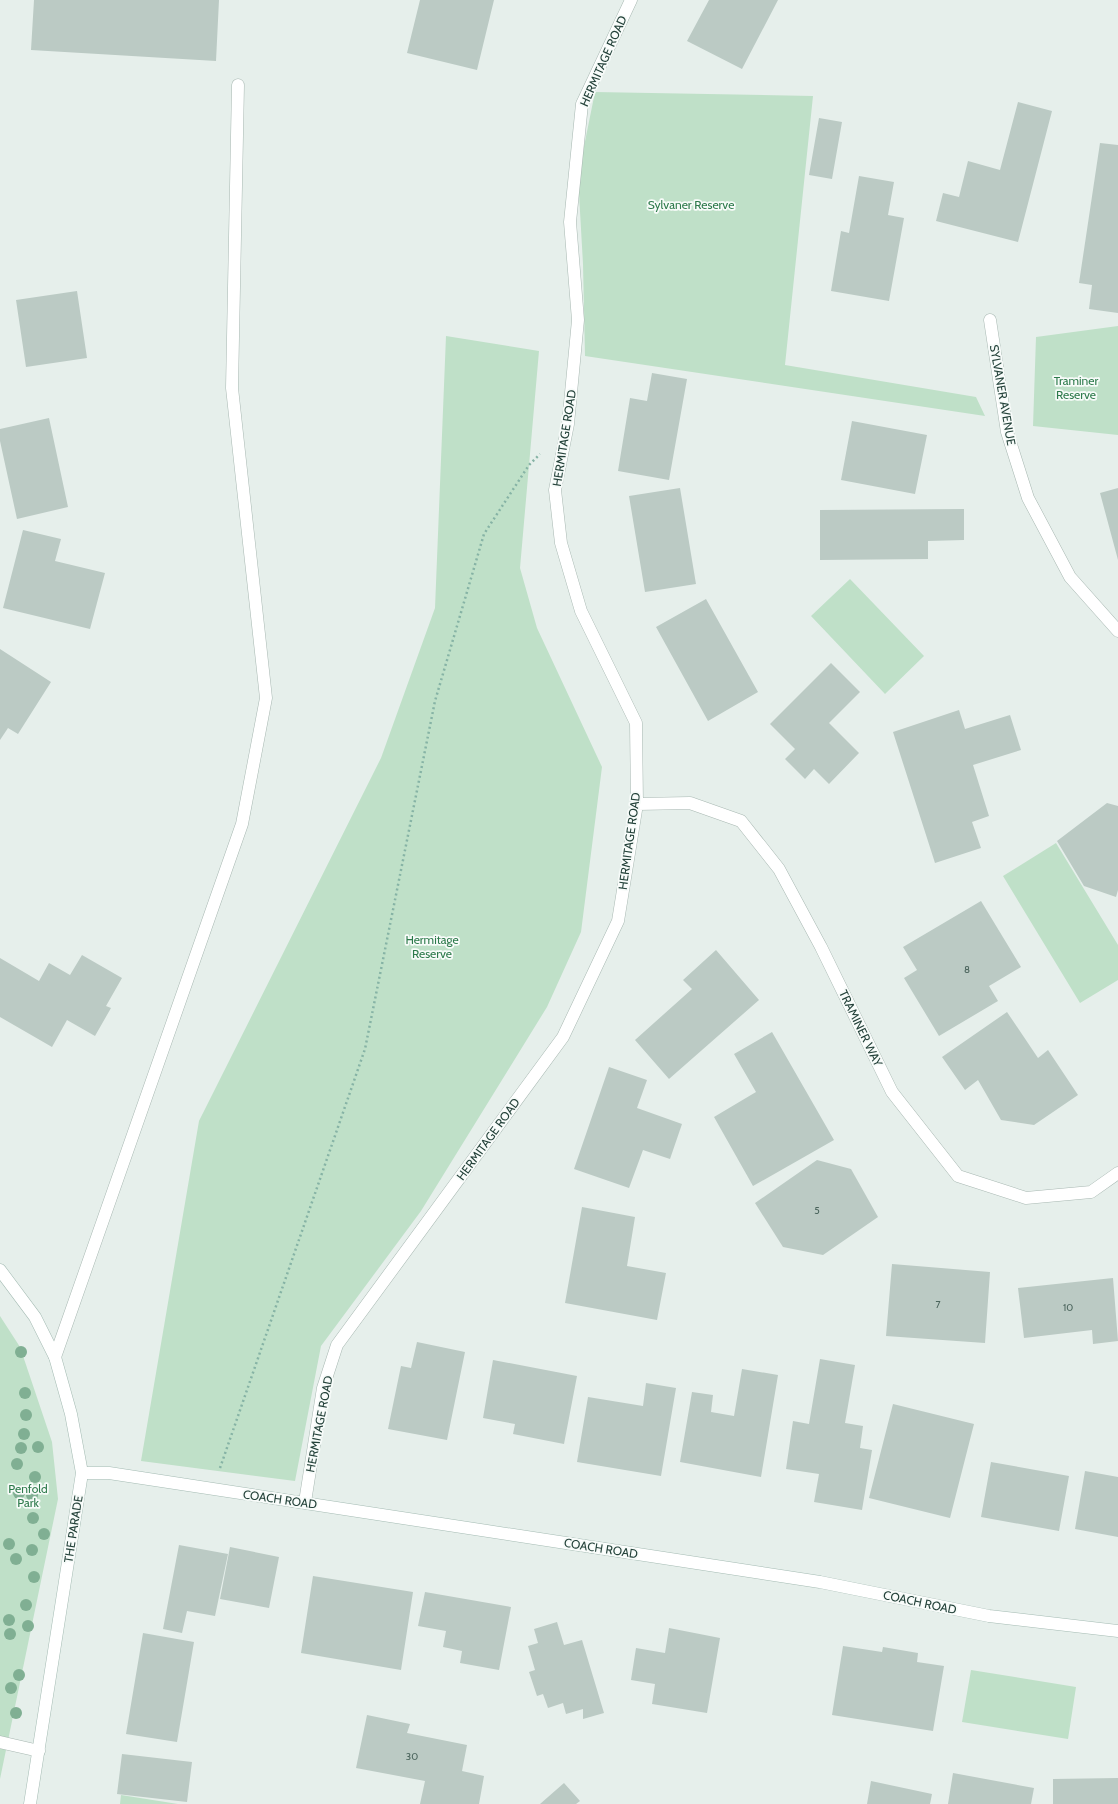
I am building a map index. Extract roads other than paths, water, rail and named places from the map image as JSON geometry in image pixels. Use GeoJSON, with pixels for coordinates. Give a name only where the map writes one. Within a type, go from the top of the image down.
{"type":"FeatureCollection","features":[{"type":"Feature","properties":{"kind":"street","name":"HERMITAGE ROAD"},"geometry":{"type":"LineString","coordinates":[[305,1502],[323,1388],[337,1345],[563,1037],[618,921],[637,804],[636,723],[581,611],[561,543],[555,490],[568,424],[578,320],[570,222],[582,104],[632,0]]}},
{"type":"Feature","properties":{"kind":"street"},"geometry":{"type":"LineString","coordinates":[[54,1357],[242,824],[266,698],[232,388],[238,85]]}},
{"type":"Feature","properties":{"kind":"street","name":"SYLVANER AVENUE"},"geometry":{"type":"LineString","coordinates":[[990,320],[1007,432],[1028,498],[1070,577],[1118,631]]}},
{"type":"Feature","properties":{"kind":"street","name":"TRAMINER WAY"},"geometry":{"type":"LineString","coordinates":[[637,804],[690,803],[741,821],[779,869],[822,947],[892,1092],[958,1176],[1026,1198],[1091,1192],[1118,1173]]}},
{"type":"Feature","properties":{"kind":"street","name":"THE PARADE"},"geometry":{"type":"LineString","coordinates":[[0,1270],[35,1317],[54,1357],[71,1414],[82,1473],[30,1804]]}},
{"type":"Feature","properties":{"kind":"street","name":"COACH ROAD"},"geometry":{"type":"LineString","coordinates":[[82,1473],[109,1473],[214,1490],[305,1502],[820,1582],[989,1616],[1118,1631]]}},
{"type":"Feature","properties":{"kind":"street"},"geometry":{"type":"LineString","coordinates":[[0,1742],[39,1751]]}},
{"type":"Feature","properties":{"kind":"park label","name":"Sylvaner Reserve"},"geometry":{"type":"Point","coordinates":[691,204]}},
{"type":"Feature","properties":{"kind":"park label","name":"Traminer Reserve"},"geometry":{"type":"Point","coordinates":[1076,387]}},
{"type":"Feature","properties":{"kind":"park label","name":"Hermitage Reserve"},"geometry":{"type":"Point","coordinates":[432,946]}},
{"type":"Feature","properties":{"kind":"park label","name":"Penfold Park"},"geometry":{"type":"Point","coordinates":[28,1495]}}]}
